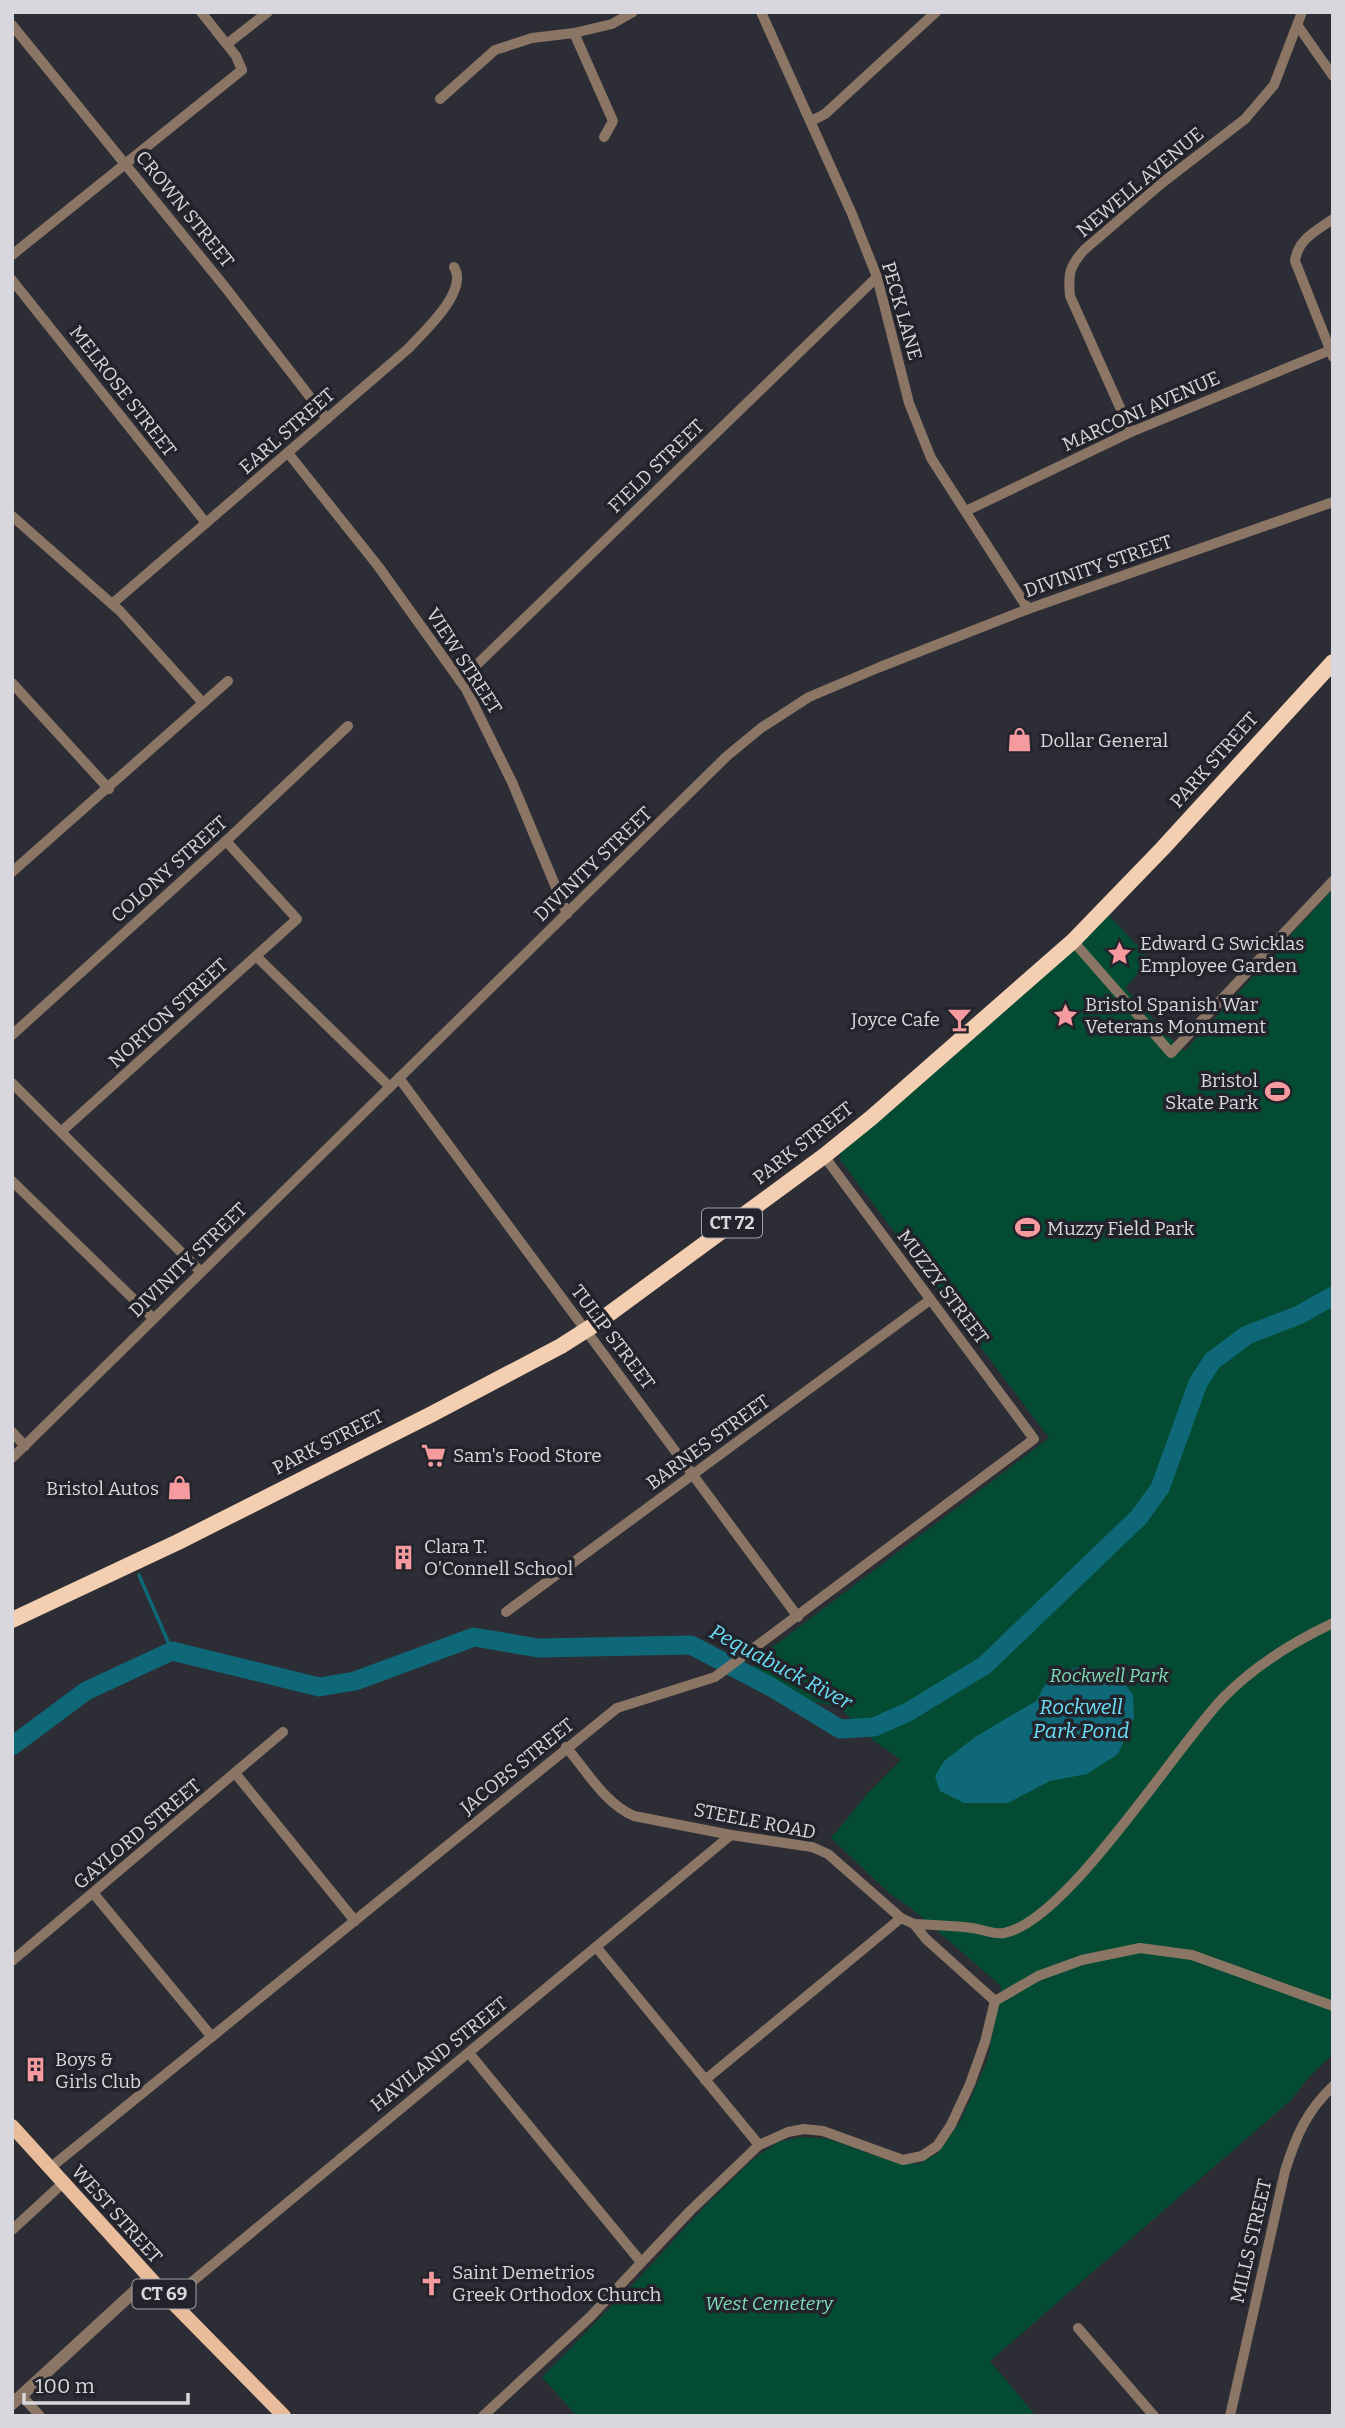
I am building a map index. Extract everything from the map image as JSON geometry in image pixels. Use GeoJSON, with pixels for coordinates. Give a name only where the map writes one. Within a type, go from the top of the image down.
{"type":"FeatureCollection","features":[{"type":"Feature","properties":{"kind":"highway","name":"PARK STREET"},"geometry":{"type":"LineString","coordinates":[[12,1620],[178,1542],[466,1396],[586,1331],[824,1156],[1073,941],[1333,662]]}},
{"type":"Feature","properties":{"kind":"main road","name":"WEST STREET"},"geometry":{"type":"LineString","coordinates":[[12,2126],[149,2278],[284,2416]]}},
{"type":"Feature","properties":{"kind":"street"},"geometry":{"type":"LineString","coordinates":[[12,256],[242,70],[236,56],[201,12]]}},
{"type":"Feature","properties":{"kind":"street"},"geometry":{"type":"LineString","coordinates":[[227,44],[268,12]]}},
{"type":"Feature","properties":{"kind":"street"},"geometry":{"type":"LineString","coordinates":[[440,99],[495,50],[532,38],[574,33],[612,24],[633,12]]}},
{"type":"Feature","properties":{"kind":"street","name":"PECK LANE"},"geometry":{"type":"LineString","coordinates":[[761,12],[877,277],[909,402],[931,458],[1028,609]]}},
{"type":"Feature","properties":{"kind":"street"},"geometry":{"type":"LineString","coordinates":[[811,121],[825,114],[936,12]]}},
{"type":"Feature","properties":{"kind":"street","name":"NEWELL AVENUE"},"geometry":{"type":"LineString","coordinates":[[1131,432],[1070,296],[1068,276],[1073,262],[1162,183],[1245,119],[1274,85],[1302,12]]}},
{"type":"Feature","properties":{"kind":"street","name":"CROWN STREET"},"geometry":{"type":"LineString","coordinates":[[12,24],[327,418]]}},
{"type":"Feature","properties":{"kind":"street"},"geometry":{"type":"LineString","coordinates":[[1298,26],[1333,76]]}},
{"type":"Feature","properties":{"kind":"street"},"geometry":{"type":"LineString","coordinates":[[574,33],[613,121],[604,137]]}},
{"type":"Feature","properties":{"kind":"street"},"geometry":{"type":"LineString","coordinates":[[1332,352],[1294,261],[1296,250],[1303,240],[1333,219]]}},
{"type":"Feature","properties":{"kind":"street","name":"EARL STREET"},"geometry":{"type":"LineString","coordinates":[[112,604],[409,348],[441,313],[458,284],[454,267]]}},
{"type":"Feature","properties":{"kind":"street","name":"FIELD STREET"},"geometry":{"type":"LineString","coordinates":[[460,681],[877,277]]}},
{"type":"Feature","properties":{"kind":"street","name":"MELROSE STREET"},"geometry":{"type":"LineString","coordinates":[[12,280],[206,523]]}},
{"type":"Feature","properties":{"kind":"street","name":"MARCONI AVENUE"},"geometry":{"type":"LineString","coordinates":[[966,511],[1131,432],[1332,352]]}},
{"type":"Feature","properties":{"kind":"street","name":"VIEW STREET"},"geometry":{"type":"LineString","coordinates":[[288,453],[378,566],[460,681],[498,750],[567,914]]}},
{"type":"Feature","properties":{"kind":"street","name":"DIVINITY STREET"},"geometry":{"type":"LineString","coordinates":[[12,1458],[727,756],[770,722],[809,696],[1028,609],[1333,502]]}},
{"type":"Feature","properties":{"kind":"street"},"geometry":{"type":"LineString","coordinates":[[12,516],[112,604],[203,703]]}},
{"type":"Feature","properties":{"kind":"street"},"geometry":{"type":"LineString","coordinates":[[12,872],[228,681]]}},
{"type":"Feature","properties":{"kind":"street"},"geometry":{"type":"LineString","coordinates":[[12,683],[108,789]]}},
{"type":"Feature","properties":{"kind":"street","name":"COLONY STREET"},"geometry":{"type":"LineString","coordinates":[[12,1035],[348,726]]}},
{"type":"Feature","properties":{"kind":"street","name":"NORTON STREET"},"geometry":{"type":"LineString","coordinates":[[62,1132],[297,919],[226,841]]}},
{"type":"Feature","properties":{"kind":"street"},"geometry":{"type":"LineString","coordinates":[[1073,941],[1171,1053],[1333,881]]}},
{"type":"Feature","properties":{"kind":"street"},"geometry":{"type":"LineString","coordinates":[[257,957],[390,1087]]}},
{"type":"Feature","properties":{"kind":"street","name":"TULIP STREET"},"geometry":{"type":"LineString","coordinates":[[399,1078],[798,1617]]}},
{"type":"Feature","properties":{"kind":"street"},"geometry":{"type":"LineString","coordinates":[[12,1083],[201,1272]]}},
{"type":"Feature","properties":{"kind":"street","name":"MUZZY STREET"},"geometry":{"type":"LineString","coordinates":[[824,1156],[1034,1439]]}},
{"type":"Feature","properties":{"kind":"street"},"geometry":{"type":"LineString","coordinates":[[12,1181],[153,1318]]}},
{"type":"Feature","properties":{"kind":"street","name":"BARNES STREET"},"geometry":{"type":"LineString","coordinates":[[506,1612],[930,1300]]}},
{"type":"Feature","properties":{"kind":"street"},"geometry":{"type":"LineString","coordinates":[[12,1432],[25,1446]]}},
{"type":"Feature","properties":{"kind":"street","name":"JACOBS STREET"},"geometry":{"type":"LineString","coordinates":[[50,2168],[617,1708],[715,1677],[1034,1439]]}},
{"type":"Feature","properties":{"kind":"street"},"geometry":{"type":"LineString","coordinates":[[914,1924],[972,1928],[1002,1934],[1025,1925],[1049,1908],[1099,1853],[1224,1698],[1283,1649],[1333,1623]]}},
{"type":"Feature","properties":{"kind":"street","name":"GAYLORD STREET"},"geometry":{"type":"LineString","coordinates":[[12,1961],[283,1732]]}},
{"type":"Feature","properties":{"kind":"street","name":"STEELE ROAD"},"geometry":{"type":"LineString","coordinates":[[566,1748],[602,1791],[623,1811],[634,1816],[812,1847],[828,1854],[901,1918],[914,1924],[995,2001]]}},
{"type":"Feature","properties":{"kind":"street"},"geometry":{"type":"LineString","coordinates":[[235,1773],[355,1921]]}},
{"type":"Feature","properties":{"kind":"street","name":"HAVILAND STREET"},"geometry":{"type":"LineString","coordinates":[[170,2300],[732,1835]]}},
{"type":"Feature","properties":{"kind":"street"},"geometry":{"type":"LineString","coordinates":[[94,1894],[212,2037]]}},
{"type":"Feature","properties":{"kind":"street"},"geometry":{"type":"LineString","coordinates":[[705,2080],[901,1918]]}},
{"type":"Feature","properties":{"kind":"street"},"geometry":{"type":"LineString","coordinates":[[597,1948],[759,2146]]}},
{"type":"Feature","properties":{"kind":"street"},"geometry":{"type":"LineString","coordinates":[[483,2416],[590,2317],[690,2211],[759,2146],[789,2132],[804,2129],[823,2131],[893,2158],[912,2158],[930,2152],[951,2125],[961,2105],[985,2042],[995,2001],[1038,1976],[1082,1960],[1140,1948],[1192,1955],[1333,2006]]}},
{"type":"Feature","properties":{"kind":"street"},"geometry":{"type":"LineString","coordinates":[[469,2053],[641,2262]]}},
{"type":"Feature","properties":{"kind":"street","name":"MILLS STREET"},"geometry":{"type":"LineString","coordinates":[[1230,2416],[1284,2171],[1303,2124],[1315,2103],[1333,2086]]}},
{"type":"Feature","properties":{"kind":"street"},"geometry":{"type":"LineString","coordinates":[[12,2230],[63,2183]]}},
{"type":"Feature","properties":{"kind":"street"},"geometry":{"type":"LineString","coordinates":[[40,2416],[17,2400],[149,2278]]}},
{"type":"Feature","properties":{"kind":"street"},"geometry":{"type":"LineString","coordinates":[[1078,2328],[1154,2416]]}},
{"type":"Feature","properties":{"kind":"green space","name":"Rockwell Park"},"geometry":{"type":"Polygon","coordinates":[[[1333,889],[1333,2054],[1310,2076],[1291,2100],[990,2361],[1036,2416],[577,2416],[542,2377],[751,2161],[778,2142],[802,2137],[828,2139],[897,2163],[918,2164],[937,2154],[960,2122],[988,2059],[1001,1986],[912,1909],[890,1894],[831,1838],[868,1793],[901,1760],[875,1742],[840,1708],[779,1693],[753,1667],[767,1651],[1049,1438],[841,1161],[840,1153],[1083,942],[1109,915],[1147,956],[1148,963],[1125,988],[1185,1051],[1333,889]]]}},
{"type":"Feature","properties":{"kind":"water","name":"Rockwell Park Pond"},"geometry":{"type":"Polygon","coordinates":[[[1086,1666],[1122,1680],[1133,1695],[1134,1718],[1118,1754],[1087,1774],[1050,1781],[1008,1803],[964,1803],[940,1791],[935,1776],[944,1761],[975,1737],[1036,1701],[1045,1685],[1062,1671],[1086,1666]]]}},
{"type":"Feature","properties":{"kind":"waterway","name":"Pequabuck River"},"geometry":{"type":"LineString","coordinates":[[12,1746],[86,1691],[172,1651],[319,1687],[355,1681],[474,1637],[538,1648],[691,1645],[771,1687],[840,1729],[874,1727],[908,1712],[985,1665],[1139,1517],[1160,1488],[1198,1383],[1212,1361],[1247,1335],[1299,1315],[1333,1296]]}},
{"type":"Feature","properties":{"kind":"waterway"},"geometry":{"type":"LineString","coordinates":[[139,1575],[172,1651]]}},
{"type":"Feature","properties":{"kind":"place","name":"Dollar General"},"geometry":{"type":"Point","coordinates":[1020,740]}},
{"type":"Feature","properties":{"kind":"place","name":"Edward G Swicklas Employee Garden"},"geometry":{"type":"Point","coordinates":[1120,954]}},
{"type":"Feature","properties":{"kind":"place","name":"Bristol Spanish War Veterans Monument"},"geometry":{"type":"Point","coordinates":[1065,1015]}},
{"type":"Feature","properties":{"kind":"place","name":"Joyce Cafe"},"geometry":{"type":"Point","coordinates":[960,1019]}},
{"type":"Feature","properties":{"kind":"place","name":"Bristol Skate Park"},"geometry":{"type":"Point","coordinates":[1278,1091]}},
{"type":"Feature","properties":{"kind":"place","name":"Muzzy Field Park"},"geometry":{"type":"Point","coordinates":[1027,1228]}},
{"type":"Feature","properties":{"kind":"place","name":"Sam's Food Store"},"geometry":{"type":"Point","coordinates":[433,1455]}},
{"type":"Feature","properties":{"kind":"place","name":"Bristol Autos"},"geometry":{"type":"Point","coordinates":[179,1488]}},
{"type":"Feature","properties":{"kind":"place","name":"Clara T. O'Connell School"},"geometry":{"type":"Point","coordinates":[404,1557]}},
{"type":"Feature","properties":{"kind":"place","name":"Boys & Girls Club"},"geometry":{"type":"Point","coordinates":[35,2070]}},
{"type":"Feature","properties":{"kind":"place","name":"Saint Demetrios Greek Orthodox Church"},"geometry":{"type":"Point","coordinates":[432,2283]}},
{"type":"Feature","properties":{"kind":"park label","name":"West Cemetery"},"geometry":{"type":"Point","coordinates":[769,2303]}}]}
